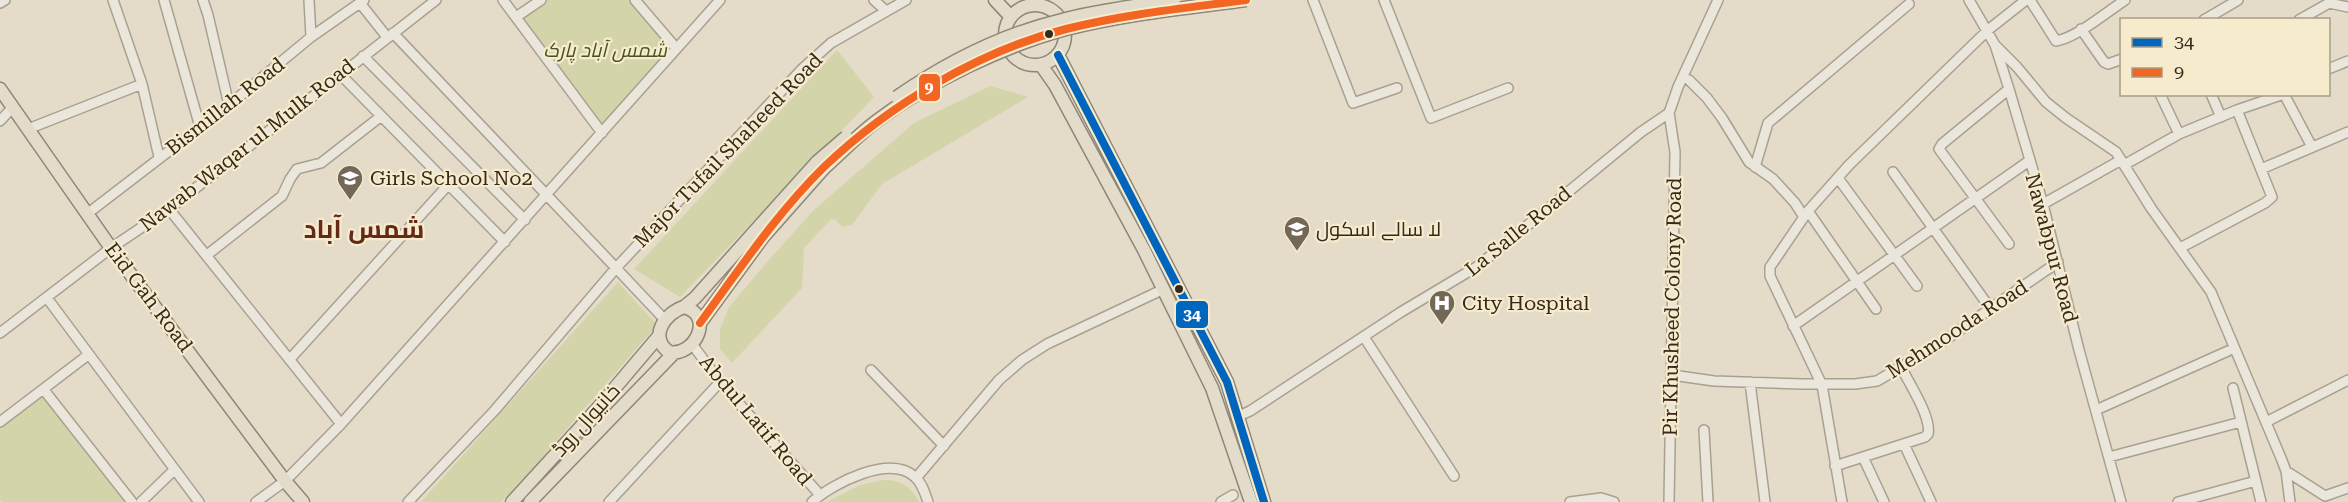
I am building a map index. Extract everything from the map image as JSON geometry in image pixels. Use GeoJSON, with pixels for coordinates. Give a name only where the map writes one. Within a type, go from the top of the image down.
{"type":"FeatureCollection","features":[{"type":"Feature","properties":{"kind":"main road"},"geometry":{"type":"LineString","coordinates":[[995,0],[1011,17]]}},
{"type":"Feature","properties":{"kind":"main road"},"geometry":{"type":"LineString","coordinates":[[684,308],[820,165],[873,114],[905,91],[1015,34],[1061,20],[1174,0]]}},
{"type":"Feature","properties":{"kind":"main road"},"geometry":{"type":"LineString","coordinates":[[700,323],[696,313],[684,308],[678,309],[665,320],[658,337],[664,348],[674,353],[680,353],[692,344],[697,337],[700,323],[763,237],[820,165],[909,98],[970,66],[1064,29],[1112,19],[1246,0]]}},
{"type":"Feature","properties":{"kind":"main road"},"geometry":{"type":"LineString","coordinates":[[1027,3],[1048,8],[1060,19],[1065,35],[1058,55],[1041,65],[1021,62],[1008,48],[1005,31],[1011,17],[1027,3]]}},
{"type":"Feature","properties":{"kind":"main road"},"geometry":{"type":"LineString","coordinates":[[1058,55],[1094,129],[1174,277],[1227,382],[1264,502]]}},
{"type":"Feature","properties":{"kind":"main road"},"geometry":{"type":"LineString","coordinates":[[1041,65],[1060,95],[1164,289],[1212,388],[1251,502]]}},
{"type":"Feature","properties":{"kind":"main road","name":"Eid Gah Road"},"geometry":{"type":"LineString","coordinates":[[0,89],[111,248],[303,502]]}},
{"type":"Feature","properties":{"kind":"main road","name":"خانیوال روڈ"},"geometry":{"type":"LineString","coordinates":[[512,502],[658,337]]}},
{"type":"Feature","properties":{"kind":"main road"},"geometry":{"type":"LineString","coordinates":[[530,502],[674,353]]}},
{"type":"Feature","properties":{"kind":"main road"},"geometry":{"type":"LineString","coordinates":[[597,408],[610,421]]}},
{"type":"Feature","properties":{"kind":"street"},"geometry":{"type":"LineString","coordinates":[[0,3],[5,0]]}},
{"type":"Feature","properties":{"kind":"street"},"geometry":{"type":"LineString","coordinates":[[113,0],[142,84],[159,158]]}},
{"type":"Feature","properties":{"kind":"street"},"geometry":{"type":"LineString","coordinates":[[164,0],[200,127]]}},
{"type":"Feature","properties":{"kind":"street"},"geometry":{"type":"LineString","coordinates":[[203,0],[229,105]]}},
{"type":"Feature","properties":{"kind":"street"},"geometry":{"type":"LineString","coordinates":[[309,0],[311,37]]}},
{"type":"Feature","properties":{"kind":"street","name":"Nawab Waqar ul Mulk Road"},"geometry":{"type":"LineString","coordinates":[[0,333],[111,248],[169,209],[436,0]]}},
{"type":"Feature","properties":{"kind":"street"},"geometry":{"type":"LineString","coordinates":[[503,0],[602,133]]}},
{"type":"Feature","properties":{"kind":"street"},"geometry":{"type":"LineString","coordinates":[[516,17],[541,0]]}},
{"type":"Feature","properties":{"kind":"street"},"geometry":{"type":"LineString","coordinates":[[635,0],[676,48]]}},
{"type":"Feature","properties":{"kind":"street"},"geometry":{"type":"LineString","coordinates":[[256,502],[285,481],[341,424],[720,0]]}},
{"type":"Feature","properties":{"kind":"street"},"geometry":{"type":"LineString","coordinates":[[874,0],[886,11]]}},
{"type":"Feature","properties":{"kind":"street","name":"Major Tufail Shaheed Road"},"geometry":{"type":"LineString","coordinates":[[408,502],[495,410],[616,268],[802,69],[831,43],[906,0]]}},
{"type":"Feature","properties":{"kind":"street"},"geometry":{"type":"LineString","coordinates":[[1313,0],[1353,103],[1397,88]]}},
{"type":"Feature","properties":{"kind":"street"},"geometry":{"type":"LineString","coordinates":[[1384,0],[1431,118],[1508,88]]}},
{"type":"Feature","properties":{"kind":"street"},"geometry":{"type":"LineString","coordinates":[[1669,113],[1678,87],[1718,0]]}},
{"type":"Feature","properties":{"kind":"street","name":"Nawabpur Road"},"geometry":{"type":"LineString","coordinates":[[1969,0],[1995,45],[2009,89],[2043,204],[2121,502]]}},
{"type":"Feature","properties":{"kind":"street"},"geometry":{"type":"LineString","coordinates":[[1842,502],[1822,385],[1770,276],[1770,267],[1806,214],[1838,178],[1988,30],[2028,0],[2056,41],[2062,40],[2125,0]]}},
{"type":"Feature","properties":{"kind":"street"},"geometry":{"type":"LineString","coordinates":[[2207,18],[2238,0]]}},
{"type":"Feature","properties":{"kind":"street"},"geometry":{"type":"LineString","coordinates":[[362,2],[390,35],[547,195],[665,320]]}},
{"type":"Feature","properties":{"kind":"street","name":"Bismillah Road"},"geometry":{"type":"LineString","coordinates":[[87,214],[229,105],[311,37],[362,2]]}},
{"type":"Feature","properties":{"kind":"street"},"geometry":{"type":"LineString","coordinates":[[2303,18],[2329,3],[2348,7]]}},
{"type":"Feature","properties":{"kind":"street"},"geometry":{"type":"LineString","coordinates":[[1755,167],[1768,123],[1909,4]]}},
{"type":"Feature","properties":{"kind":"street"},"geometry":{"type":"LineString","coordinates":[[2081,29],[2104,62],[2108,64],[2120,59]]}},
{"type":"Feature","properties":{"kind":"street"},"geometry":{"type":"LineString","coordinates":[[1995,45],[2046,102],[2109,146],[2211,292],[2286,471],[2290,502]]}},
{"type":"Feature","properties":{"kind":"street"},"geometry":{"type":"LineString","coordinates":[[363,56],[525,220]]}},
{"type":"Feature","properties":{"kind":"street"},"geometry":{"type":"LineString","coordinates":[[2330,68],[2348,61]]}},
{"type":"Feature","properties":{"kind":"street"},"geometry":{"type":"LineString","coordinates":[[340,74],[506,242]]}},
{"type":"Feature","properties":{"kind":"street"},"geometry":{"type":"LineString","coordinates":[[1689,80],[1717,111],[1749,162],[1773,178],[1806,214],[1876,309]]}},
{"type":"Feature","properties":{"kind":"street"},"geometry":{"type":"LineString","coordinates":[[28,129],[142,84]]}},
{"type":"Feature","properties":{"kind":"street"},"geometry":{"type":"LineString","coordinates":[[2009,89],[1942,144],[1939,149],[2009,244]]}},
{"type":"Feature","properties":{"kind":"street"},"geometry":{"type":"LineString","coordinates":[[2161,96],[2179,134]]}},
{"type":"Feature","properties":{"kind":"street"},"geometry":{"type":"LineString","coordinates":[[2212,96],[2221,117]]}},
{"type":"Feature","properties":{"kind":"street"},"geometry":{"type":"LineString","coordinates":[[2043,204],[2179,134],[2278,96]]}},
{"type":"Feature","properties":{"kind":"street"},"geometry":{"type":"LineString","coordinates":[[2285,96],[2312,147]]}},
{"type":"Feature","properties":{"kind":"street"},"geometry":{"type":"LineString","coordinates":[[0,121],[12,108]]}},
{"type":"Feature","properties":{"kind":"street"},"geometry":{"type":"LineString","coordinates":[[2180,248],[2270,200],[2271,193],[2237,110]]}},
{"type":"Feature","properties":{"kind":"street","name":"La Salle Road"},"geometry":{"type":"LineString","coordinates":[[1239,416],[1478,266],[1641,132],[1669,113]]}},
{"type":"Feature","properties":{"kind":"street","name":"Pir Khusheed Colony Road"},"geometry":{"type":"LineString","coordinates":[[1669,113],[1675,152],[1669,502]]}},
{"type":"Feature","properties":{"kind":"street"},"geometry":{"type":"LineString","coordinates":[[207,255],[282,196],[297,169],[321,164],[381,117]]}},
{"type":"Feature","properties":{"kind":"street"},"geometry":{"type":"LineString","coordinates":[[2261,169],[2348,132]]}},
{"type":"Feature","properties":{"kind":"street"},"geometry":{"type":"LineString","coordinates":[[1793,326],[2029,161]]}},
{"type":"Feature","properties":{"kind":"street"},"geometry":{"type":"LineString","coordinates":[[1893,172],[1990,308]]}},
{"type":"Feature","properties":{"kind":"street"},"geometry":{"type":"LineString","coordinates":[[1838,178],[1917,286]]}},
{"type":"Feature","properties":{"kind":"street"},"geometry":{"type":"LineString","coordinates":[[290,359],[448,185]]}},
{"type":"Feature","properties":{"kind":"street"},"geometry":{"type":"LineString","coordinates":[[169,209],[341,424]]}},
{"type":"Feature","properties":{"kind":"street","name":"Mehmooda Road"},"geometry":{"type":"LineString","coordinates":[[1672,375],[1714,381],[1822,385],[1877,381],[1935,347],[2058,262]]}},
{"type":"Feature","properties":{"kind":"street"},"geometry":{"type":"LineString","coordinates":[[916,478],[999,380],[1022,360],[1047,344],[1164,289]]}},
{"type":"Feature","properties":{"kind":"street"},"geometry":{"type":"LineString","coordinates":[[47,298],[199,502]]}},
{"type":"Feature","properties":{"kind":"street"},"geometry":{"type":"LineString","coordinates":[[1364,337],[1454,476]]}},
{"type":"Feature","properties":{"kind":"street","name":"Abdul Latif Road"},"geometry":{"type":"LineString","coordinates":[[692,344],[720,382],[820,495]]}},
{"type":"Feature","properties":{"kind":"street"},"geometry":{"type":"LineString","coordinates":[[2096,410],[2228,351]]}},
{"type":"Feature","properties":{"kind":"street"},"geometry":{"type":"LineString","coordinates":[[0,423],[88,356]]}},
{"type":"Feature","properties":{"kind":"street"},"geometry":{"type":"LineString","coordinates":[[1835,466],[1925,437],[1929,430],[1920,405],[1901,367]]}},
{"type":"Feature","properties":{"kind":"street"},"geometry":{"type":"LineString","coordinates":[[871,370],[944,446]]}},
{"type":"Feature","properties":{"kind":"street"},"geometry":{"type":"LineString","coordinates":[[2266,422],[2348,380]]}},
{"type":"Feature","properties":{"kind":"street"},"geometry":{"type":"LineString","coordinates":[[609,502],[720,382]]}},
{"type":"Feature","properties":{"kind":"street"},"geometry":{"type":"LineString","coordinates":[[1750,382],[1765,502]]}},
{"type":"Feature","properties":{"kind":"street"},"geometry":{"type":"LineString","coordinates":[[2233,388],[2261,502]]}},
{"type":"Feature","properties":{"kind":"street"},"geometry":{"type":"LineString","coordinates":[[45,390],[132,502]]}},
{"type":"Feature","properties":{"kind":"street"},"geometry":{"type":"LineString","coordinates":[[2109,457],[2241,422]]}},
{"type":"Feature","properties":{"kind":"street"},"geometry":{"type":"LineString","coordinates":[[1704,430],[1708,502]]}},
{"type":"Feature","properties":{"kind":"street"},"geometry":{"type":"LineString","coordinates":[[1904,444],[1931,502]]}},
{"type":"Feature","properties":{"kind":"street"},"geometry":{"type":"LineString","coordinates":[[1863,457],[1884,502]]}},
{"type":"Feature","properties":{"kind":"street"},"geometry":{"type":"LineString","coordinates":[[812,502],[843,482],[881,470],[898,469],[916,478],[928,502]]}},
{"type":"Feature","properties":{"kind":"street"},"geometry":{"type":"LineString","coordinates":[[141,502],[174,470]]}},
{"type":"Feature","properties":{"kind":"street"},"geometry":{"type":"LineString","coordinates":[[2286,471],[2325,496],[2348,488]]}},
{"type":"Feature","properties":{"kind":"street"},"geometry":{"type":"LineString","coordinates":[[2178,502],[2200,499],[2256,481]]}},
{"type":"Feature","properties":{"kind":"street"},"geometry":{"type":"LineString","coordinates":[[1221,502],[1233,495]]}},
{"type":"Feature","properties":{"kind":"street"},"geometry":{"type":"LineString","coordinates":[[1570,502],[1601,498],[1614,502]]}},
{"type":"Feature","properties":{"kind":"green space","name":"شمس آباد پارک"},"geometry":{"type":"Polygon","coordinates":[[[545,0],[631,0],[674,49],[602,130],[519,18],[545,0]]]}},
{"type":"Feature","properties":{"kind":"green space"},"geometry":{"type":"Polygon","coordinates":[[[837,50],[874,97],[680,297],[634,269],[837,50]]]}},
{"type":"Feature","properties":{"kind":"green space"},"geometry":{"type":"Polygon","coordinates":[[[990,86],[1028,97],[882,184],[852,225],[842,227],[836,220],[831,219],[804,248],[802,288],[732,363],[720,349],[720,329],[729,307],[814,210],[914,123],[990,86]]]}},
{"type":"Feature","properties":{"kind":"green space"},"geometry":{"type":"Polygon","coordinates":[[[618,282],[657,325],[532,469],[501,502],[421,502],[618,282]]]}},
{"type":"Feature","properties":{"kind":"green space"},"geometry":{"type":"Polygon","coordinates":[[[42,394],[125,502],[2,502],[0,500],[0,426],[42,394]]]}},
{"type":"Feature","properties":{"kind":"green space"},"geometry":{"type":"Polygon","coordinates":[[[883,480],[905,485],[919,502],[827,502],[860,485],[883,480]]]}},
{"type":"Feature","properties":{"kind":"transit line","name":"9"},"geometry":{"type":"LineString","coordinates":[[700,323],[774,223],[824,167],[877,122],[937,83],[1001,51],[1066,29],[1133,15],[1246,0]]}},
{"type":"Feature","properties":{"kind":"transit line","name":"34"},"geometry":{"type":"LineString","coordinates":[[1058,55],[1227,382],[1264,502]]}},
{"type":"Feature","properties":{"kind":"place","name":"Girls School No2"},"geometry":{"type":"Point","coordinates":[350,201]}},
{"type":"Feature","properties":{"kind":"place","name":"لا سالے اسکول"},"geometry":{"type":"Point","coordinates":[1297,252]}},
{"type":"Feature","properties":{"kind":"place","name":"City Hospital"},"geometry":{"type":"Point","coordinates":[1442,326]}},
{"type":"Feature","properties":{"kind":"district","name":"شمس آباد"},"geometry":{"type":"Point","coordinates":[364,229]}}]}
